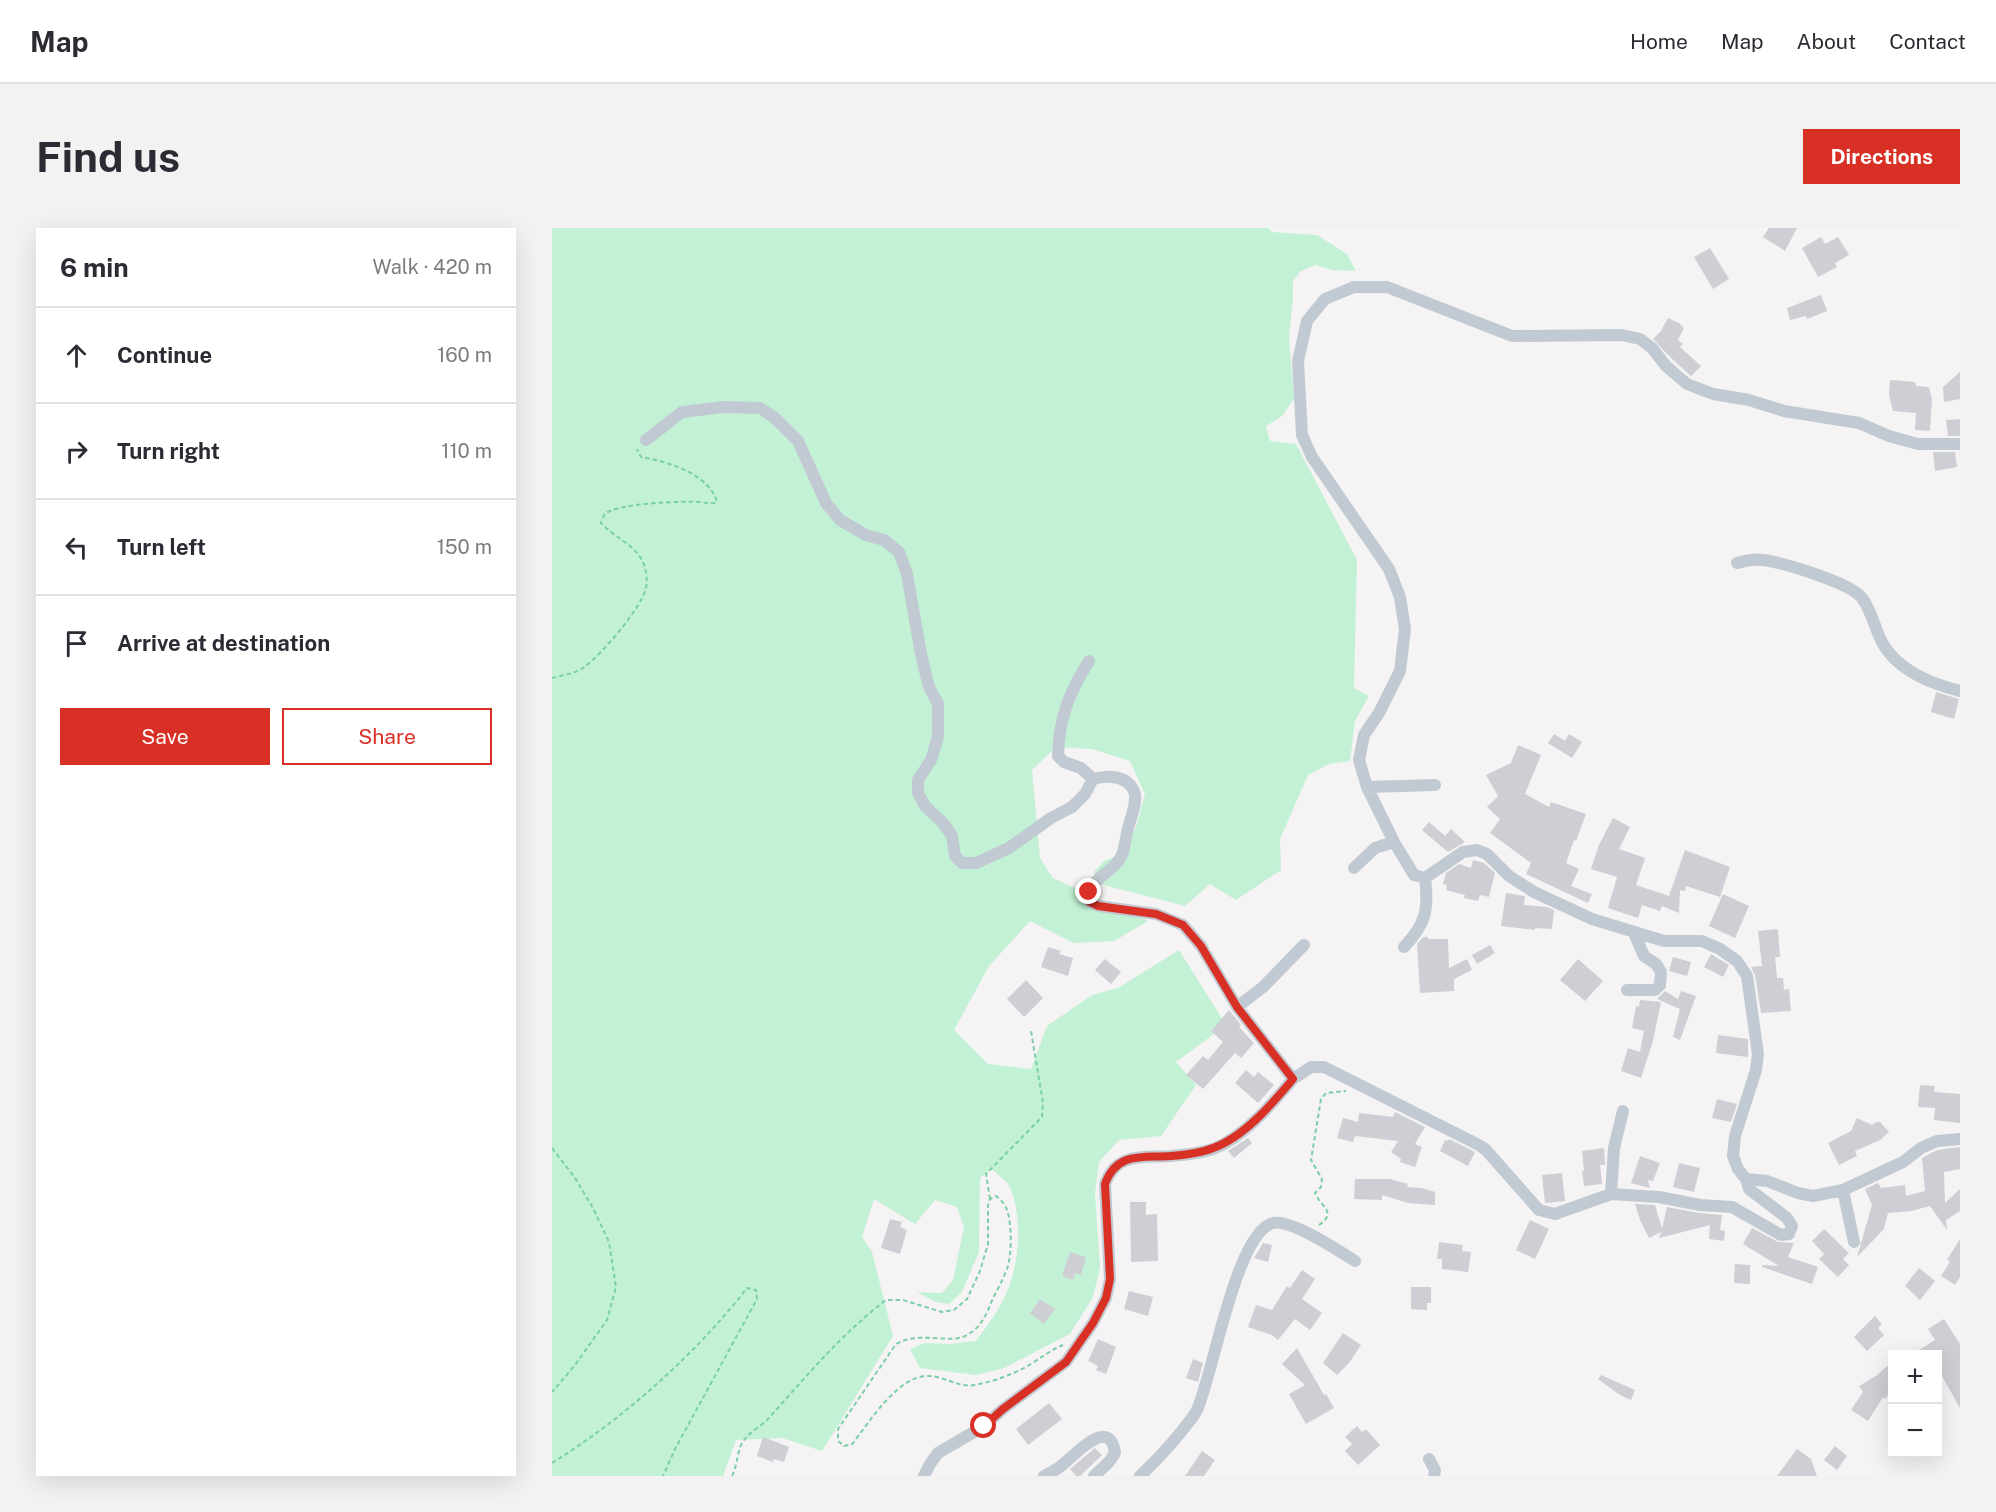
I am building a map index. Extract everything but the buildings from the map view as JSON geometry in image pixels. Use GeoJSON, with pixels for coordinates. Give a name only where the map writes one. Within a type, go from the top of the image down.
{"type":"FeatureCollection","features":[{"type":"Feature","properties":{"kind":"street"},"geometry":{"type":"LineString","coordinates":[[924,1476],[938,1453],[984,1426],[1066,1362],[1093,1323],[1106,1298],[1110,1279],[1105,1184],[1109,1173],[1123,1161],[1140,1156],[1173,1156],[1213,1148],[1242,1131],[1272,1103],[1293,1079],[1311,1067],[1324,1067],[1486,1150],[1539,1210],[1555,1214],[1611,1194],[1659,1197],[1700,1205],[1732,1207],[1781,1235],[1789,1234],[1792,1226],[1787,1218],[1749,1189],[1733,1156],[1735,1136],[1756,1070],[1758,1054],[1747,976],[1737,961],[1720,949],[1702,941],[1664,941],[1592,919],[1534,892],[1509,876],[1486,854],[1477,850],[1463,852],[1425,878],[1414,875],[1394,842],[1367,788],[1359,759],[1364,735],[1379,713],[1400,671],[1405,629],[1400,597],[1389,569],[1312,457],[1302,435],[1298,361],[1308,321],[1325,299],[1354,287],[1387,287],[1512,336],[1622,335],[1640,339],[1687,384],[1713,394],[1749,400],[1784,411],[1859,423],[1888,436],[1918,444],[1960,444]]}},
{"type":"Feature","properties":{"kind":"street"},"geometry":{"type":"LineString","coordinates":[[646,440],[682,412],[724,407],[760,408],[775,418],[798,441],[826,503],[840,520],[866,534],[884,540],[899,552],[907,574],[926,676],[938,704],[938,737],[931,760],[918,780],[918,793],[925,806],[943,823],[952,836],[955,856],[963,862],[976,863],[1009,848],[1051,818],[1072,807],[1085,794],[1093,779],[1104,776],[1122,779],[1134,791],[1134,802],[1122,855],[1095,881],[1089,892],[1090,902],[1098,906],[1156,914],[1183,925],[1201,946],[1237,1007],[1293,1079]]}},
{"type":"Feature","properties":{"kind":"street"},"geometry":{"type":"LineString","coordinates":[[1737,563],[1764,560],[1802,570],[1851,588],[1862,598],[1884,646],[1908,670],[1960,691]]}},
{"type":"Feature","properties":{"kind":"street"},"geometry":{"type":"LineString","coordinates":[[1089,661],[1066,705],[1059,732],[1058,756],[1064,762],[1081,768],[1093,779]]}},
{"type":"Feature","properties":{"kind":"street"},"geometry":{"type":"LineString","coordinates":[[1367,788],[1435,785]]}},
{"type":"Feature","properties":{"kind":"street"},"geometry":{"type":"LineString","coordinates":[[1354,868],[1375,848],[1394,842]]}},
{"type":"Feature","properties":{"kind":"street"},"geometry":{"type":"LineString","coordinates":[[1404,947],[1418,933],[1423,920],[1427,898],[1425,878]]}},
{"type":"Feature","properties":{"kind":"street"},"geometry":{"type":"LineString","coordinates":[[1627,990],[1655,990],[1660,985],[1661,972],[1656,964],[1644,956],[1634,933]]}},
{"type":"Feature","properties":{"kind":"street"},"geometry":{"type":"LineString","coordinates":[[1237,1007],[1263,987],[1305,945]]}},
{"type":"Feature","properties":{"kind":"street"},"geometry":{"type":"LineString","coordinates":[[1611,1194],[1614,1148],[1623,1111]]}},
{"type":"Feature","properties":{"kind":"street"},"geometry":{"type":"LineString","coordinates":[[1746,1179],[1767,1181],[1813,1196],[1843,1190],[1903,1162],[1922,1148],[1937,1141],[1960,1139]]}},
{"type":"Feature","properties":{"kind":"street"},"geometry":{"type":"LineString","coordinates":[[1843,1190],[1854,1242]]}},
{"type":"Feature","properties":{"kind":"street"},"geometry":{"type":"LineString","coordinates":[[1140,1476],[1158,1460],[1196,1413],[1204,1394],[1229,1297],[1254,1238],[1263,1227],[1275,1222],[1299,1229],[1355,1261]]}},
{"type":"Feature","properties":{"kind":"street"},"geometry":{"type":"LineString","coordinates":[[1044,1476],[1060,1467],[1092,1440],[1100,1437],[1107,1438],[1114,1445],[1115,1453],[1094,1476]]}},
{"type":"Feature","properties":{"kind":"street"},"geometry":{"type":"LineString","coordinates":[[1429,1460],[1435,1470],[1434,1476]]}},
{"type":"Feature","properties":{"kind":"path"},"geometry":{"type":"LineString","coordinates":[[552,678],[581,670],[602,652],[633,614],[646,587],[646,572],[642,561],[632,547],[607,530],[601,523],[604,515],[613,510],[652,503],[700,502],[711,504],[717,502],[715,494],[695,475],[661,461],[641,457],[637,450],[646,440]]}},
{"type":"Feature","properties":{"kind":"path"},"geometry":{"type":"LineString","coordinates":[[732,1476],[741,1445],[748,1435],[766,1421],[811,1370],[870,1312],[886,1300],[903,1300],[942,1312],[954,1310],[967,1299],[980,1271],[988,1244],[987,1205],[990,1199],[986,1174],[1043,1114],[1031,1031]]}},
{"type":"Feature","properties":{"kind":"path"},"geometry":{"type":"LineString","coordinates":[[1299,1229],[1317,1226],[1325,1221],[1328,1212],[1315,1193],[1321,1187],[1322,1179],[1311,1160],[1321,1099],[1326,1094],[1344,1092],[1363,1086]]}},
{"type":"Feature","properties":{"kind":"path"},"geometry":{"type":"LineString","coordinates":[[552,1148],[575,1179],[609,1242],[616,1287],[607,1320],[575,1365],[552,1392]]}},
{"type":"Feature","properties":{"kind":"path"},"geometry":{"type":"LineString","coordinates":[[990,1199],[996,1196],[1008,1211],[1011,1245],[1008,1268],[981,1324],[966,1336],[920,1337],[905,1339],[896,1344],[838,1429],[838,1441],[844,1446],[852,1444],[890,1396],[913,1378],[930,1376],[972,1386],[1001,1379],[1064,1345],[1074,1348]]}},
{"type":"Feature","properties":{"kind":"path"},"geometry":{"type":"LineString","coordinates":[[552,1463],[607,1425],[671,1370],[712,1330],[747,1288],[756,1290],[757,1299],[675,1449],[663,1476]]}},
{"type":"Feature","properties":{"kind":"green space"},"geometry":{"type":"Polygon","coordinates":[[[552,228],[1269,228],[1272,232],[1317,235],[1347,254],[1356,271],[1332,270],[1316,265],[1301,271],[1293,281],[1289,337],[1294,399],[1282,416],[1266,426],[1270,441],[1296,444],[1357,560],[1354,688],[1369,696],[1355,721],[1350,761],[1329,764],[1308,775],[1280,839],[1281,870],[1236,900],[1210,884],[1185,906],[1096,883],[1094,872],[1104,861],[1125,853],[1137,824],[1145,794],[1130,761],[1092,749],[1056,747],[1032,770],[1040,858],[1053,878],[1148,921],[1114,941],[1073,943],[1030,921],[989,966],[954,1030],[988,1064],[1031,1069],[1047,1026],[1092,995],[1118,988],[1179,950],[1226,1025],[1176,1062],[1196,1085],[1161,1136],[1119,1140],[1099,1162],[1095,1193],[1100,1267],[1093,1297],[1070,1334],[1004,1368],[976,1375],[920,1368],[910,1349],[925,1343],[949,1344],[976,1341],[1002,1303],[1012,1278],[1017,1251],[1018,1222],[1013,1195],[1008,1184],[991,1169],[980,1178],[979,1252],[962,1292],[949,1304],[936,1302],[917,1292],[942,1293],[953,1280],[964,1227],[957,1207],[935,1200],[915,1224],[874,1199],[862,1237],[872,1252],[893,1336],[822,1451],[782,1438],[736,1440],[723,1476],[552,1476],[552,228]]]}},
{"type":"Feature","properties":{"kind":"route"},"geometry":{"type":"LineString","coordinates":[[984,1426],[1066,1362],[1093,1323],[1106,1298],[1110,1279],[1105,1184],[1109,1173],[1123,1161],[1140,1156],[1173,1156],[1213,1148],[1242,1131],[1272,1103],[1293,1079],[1237,1007],[1201,946],[1183,925],[1156,914],[1098,906],[1090,902],[1089,892]]}}]}
